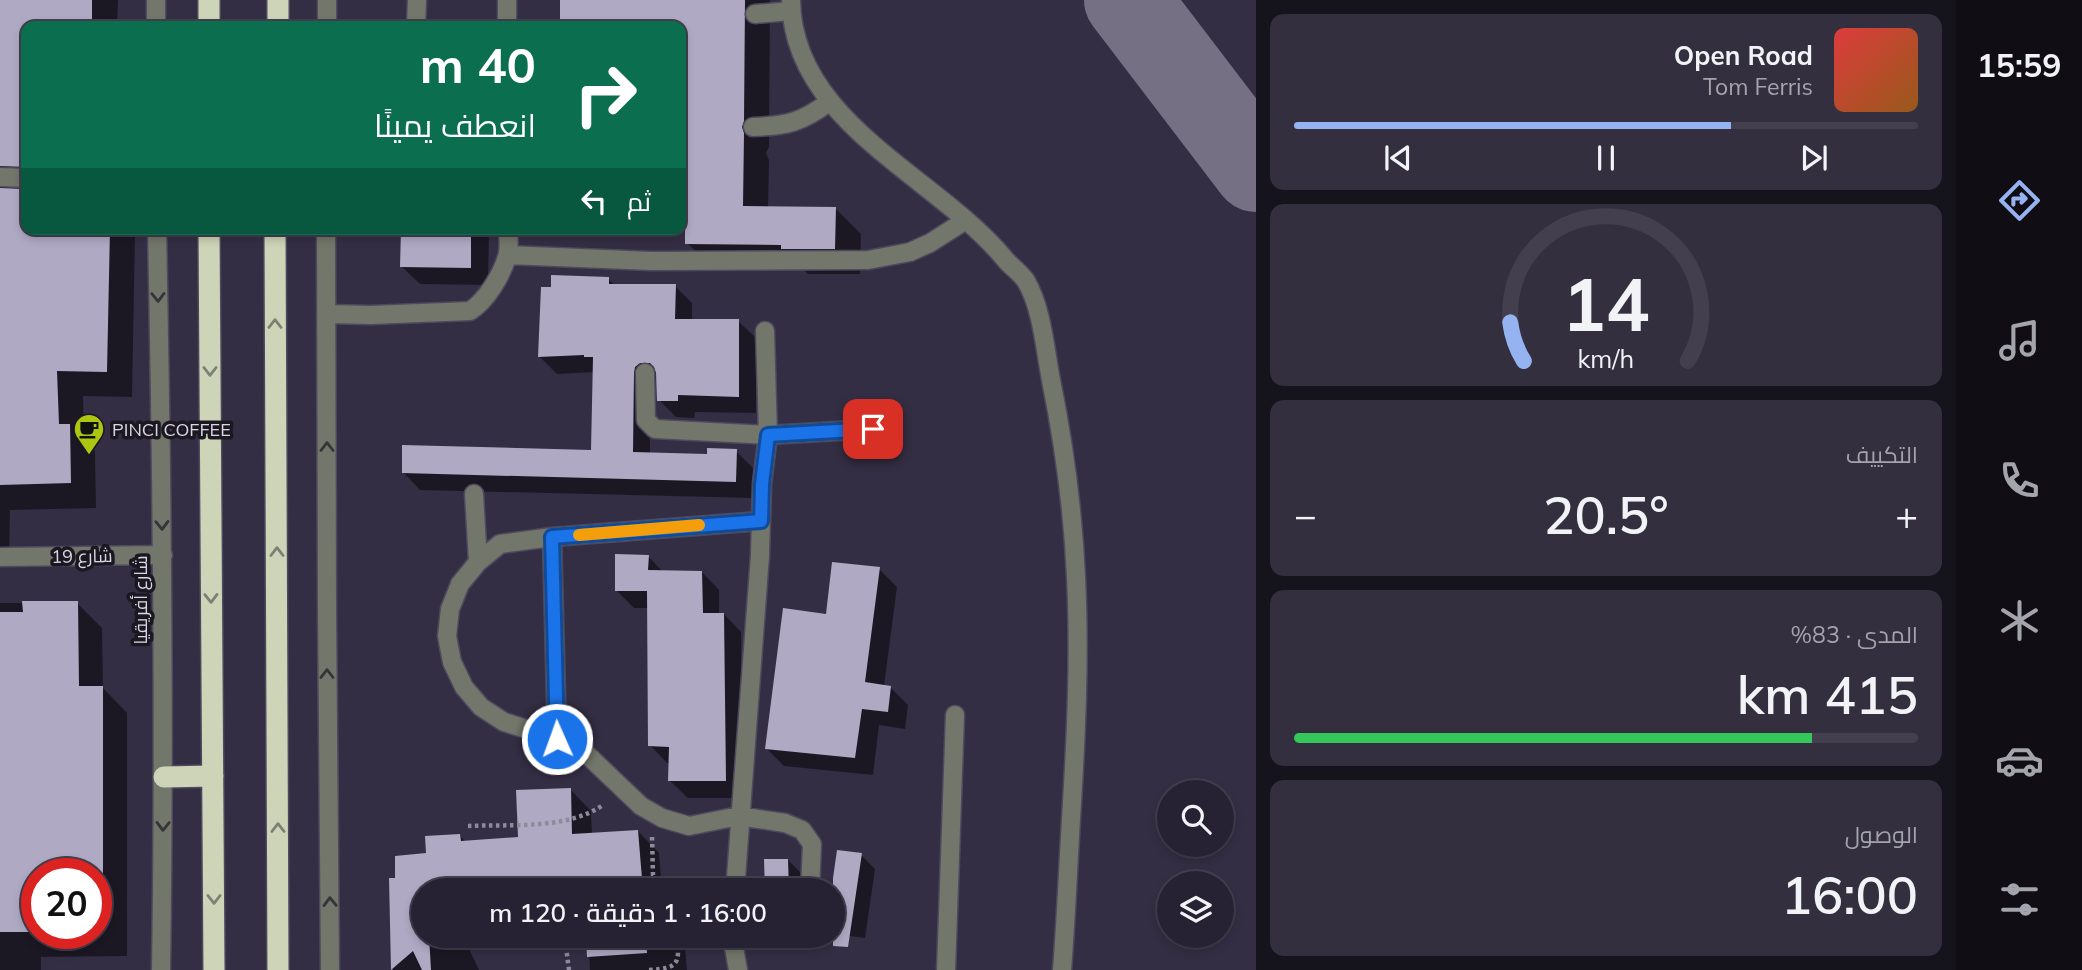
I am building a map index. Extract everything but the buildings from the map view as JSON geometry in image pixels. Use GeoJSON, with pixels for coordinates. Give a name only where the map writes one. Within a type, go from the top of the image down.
{"type":"FeatureCollection","features":[{"type":"Feature","properties":{"kind":"highway"},"geometry":{"type":"LineString","coordinates":[[209,0],[209,21]]}},
{"type":"Feature","properties":{"kind":"highway"},"geometry":{"type":"LineString","coordinates":[[278,0],[278,21]]}},
{"type":"Feature","properties":{"kind":"highway"},"geometry":{"type":"LineString","coordinates":[[209,235],[214,970]]}},
{"type":"Feature","properties":{"kind":"highway"},"geometry":{"type":"LineString","coordinates":[[275,235],[278,970]]}},
{"type":"Feature","properties":{"kind":"highway"},"geometry":{"type":"LineString","coordinates":[[164,777],[213,776]]}},
{"type":"Feature","properties":{"kind":"street"},"geometry":{"type":"LineString","coordinates":[[156,0],[156,21]]}},
{"type":"Feature","properties":{"kind":"street"},"geometry":{"type":"LineString","coordinates":[[327,0],[327,21]]}},
{"type":"Feature","properties":{"kind":"street"},"geometry":{"type":"LineString","coordinates":[[416,21],[417,0]]}},
{"type":"Feature","properties":{"kind":"street"},"geometry":{"type":"LineString","coordinates":[[507,0],[507,21]]}},
{"type":"Feature","properties":{"kind":"street"},"geometry":{"type":"LineString","coordinates":[[755,14],[791,6],[798,40],[808,67],[829,102],[864,136],[993,244],[1025,279],[1036,302],[1058,414],[1076,576],[1076,741],[1062,970]]}},
{"type":"Feature","properties":{"kind":"street"},"geometry":{"type":"LineString","coordinates":[[753,127],[808,118],[829,102]]}},
{"type":"Feature","properties":{"kind":"street"},"geometry":{"type":"LineString","coordinates":[[0,177],[21,178]]}},
{"type":"Feature","properties":{"kind":"street"},"geometry":{"type":"LineString","coordinates":[[508,255],[651,261],[868,260],[910,252],[930,243],[966,220]]}},
{"type":"Feature","properties":{"kind":"street","name":"شارع أفريقيا"},"geometry":{"type":"LineString","coordinates":[[157,235],[163,555],[161,970]]}},
{"type":"Feature","properties":{"kind":"street"},"geometry":{"type":"LineString","coordinates":[[327,235],[330,970]]}},
{"type":"Feature","properties":{"kind":"street"},"geometry":{"type":"LineString","coordinates":[[328,314],[371,315],[470,310],[478,306],[493,286],[508,255],[508,235]]}},
{"type":"Feature","properties":{"kind":"street"},"geometry":{"type":"LineString","coordinates":[[736,878],[760,555],[762,484],[768,435],[765,331]]}},
{"type":"Feature","properties":{"kind":"street"},"geometry":{"type":"LineString","coordinates":[[645,373],[646,420],[655,429],[768,435],[873,429]]}},
{"type":"Feature","properties":{"kind":"street"},"geometry":{"type":"LineString","coordinates":[[474,494],[478,562]]}},
{"type":"Feature","properties":{"kind":"street"},"geometry":{"type":"LineString","coordinates":[[761,521],[552,537],[500,544],[478,562],[460,583],[450,609],[447,636],[452,662],[464,687],[481,707],[504,722],[577,745],[641,806],[662,818],[689,826],[739,816],[785,823],[802,830],[812,844],[811,878]]}},
{"type":"Feature","properties":{"kind":"street"},"geometry":{"type":"LineString","coordinates":[[552,537],[557,739]]}},
{"type":"Feature","properties":{"kind":"street","name":"شارع 19"},"geometry":{"type":"LineString","coordinates":[[0,556],[163,555]]}},
{"type":"Feature","properties":{"kind":"street"},"geometry":{"type":"LineString","coordinates":[[946,970],[955,715]]}},
{"type":"Feature","properties":{"kind":"street"},"geometry":{"type":"LineString","coordinates":[[734,948],[738,970]]}},
{"type":"Feature","properties":{"kind":"path"},"geometry":{"type":"LineString","coordinates":[[468,826],[560,822],[578,818],[609,801],[622,788]]}},
{"type":"Feature","properties":{"kind":"path"},"geometry":{"type":"LineString","coordinates":[[654,878],[651,839],[662,818]]}},
{"type":"Feature","properties":{"kind":"path"},"geometry":{"type":"LineString","coordinates":[[566,948],[569,970]]}},
{"type":"Feature","properties":{"kind":"path"},"geometry":{"type":"LineString","coordinates":[[649,970],[668,969],[673,965],[678,948]]}},
{"type":"Feature","properties":{"kind":"taxiway"},"geometry":{"type":"LineString","coordinates":[[1127,0],[1256,169]]}},
{"type":"Feature","properties":{"kind":"slow traffic"},"geometry":{"type":"LineString","coordinates":[[579,535],[699,525]]}},
{"type":"Feature","properties":{"kind":"place","name":"PINCI COFFEE"},"geometry":{"type":"Point","coordinates":[89,456]}},
{"type":"Feature","properties":{"kind":"route"},"geometry":{"type":"LineString","coordinates":[[557,739],[552,537],[761,521],[768,435],[873,429]]}}]}
